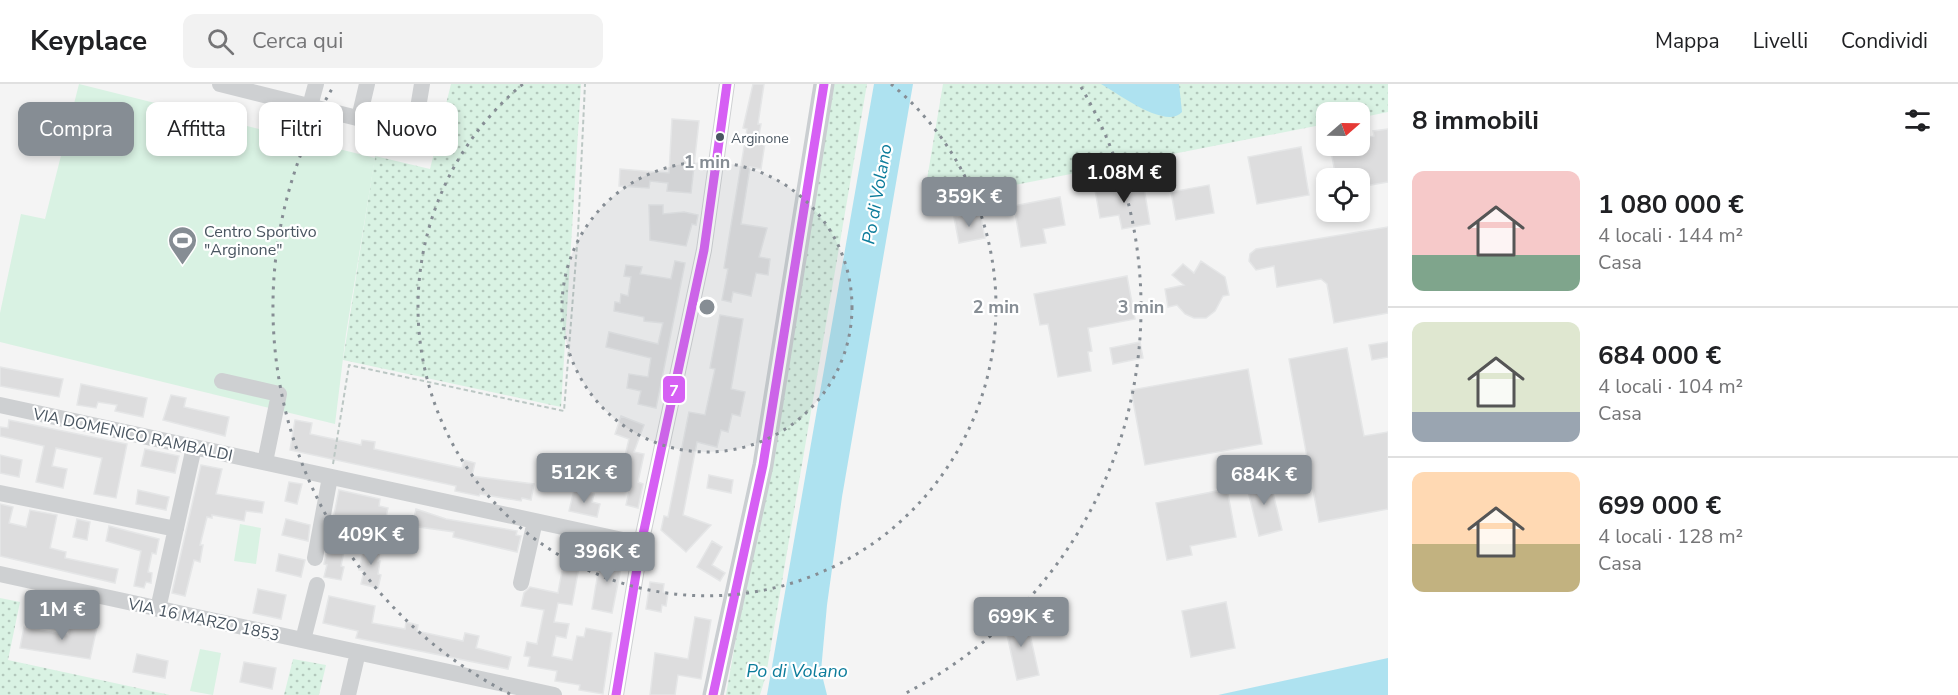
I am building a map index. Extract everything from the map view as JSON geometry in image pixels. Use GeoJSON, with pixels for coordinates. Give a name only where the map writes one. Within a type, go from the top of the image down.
{"type":"FeatureCollection","features":[{"type":"Feature","properties":{"kind":"main road"},"geometry":{"type":"LineString","coordinates":[[713,695],[763,465],[824,84]]}},
{"type":"Feature","properties":{"kind":"street"},"geometry":{"type":"LineString","coordinates":[[220,84],[294,102]]}},
{"type":"Feature","properties":{"kind":"street"},"geometry":{"type":"LineString","coordinates":[[311,102],[316,84]]}},
{"type":"Feature","properties":{"kind":"street"},"geometry":{"type":"LineString","coordinates":[[363,102],[367,84]]}},
{"type":"Feature","properties":{"kind":"street"},"geometry":{"type":"LineString","coordinates":[[420,102],[423,84]]}},
{"type":"Feature","properties":{"kind":"street"},"geometry":{"type":"LineString","coordinates":[[616,695],[641,544],[704,250],[727,84]]}},
{"type":"Feature","properties":{"kind":"street"},"geometry":{"type":"LineString","coordinates":[[222,381],[279,394],[265,462]]}},
{"type":"Feature","properties":{"kind":"street","name":"VIA DOMENICO RAMBALDI"},"geometry":{"type":"LineString","coordinates":[[0,405],[641,544]]}},
{"type":"Feature","properties":{"kind":"street"},"geometry":{"type":"LineString","coordinates":[[158,609],[195,447]]}},
{"type":"Feature","properties":{"kind":"street"},"geometry":{"type":"LineString","coordinates":[[315,558],[330,477]]}},
{"type":"Feature","properties":{"kind":"street"},"geometry":{"type":"LineString","coordinates":[[0,493],[176,529]]}},
{"type":"Feature","properties":{"kind":"street"},"geometry":{"type":"LineString","coordinates":[[521,583],[535,521]]}},
{"type":"Feature","properties":{"kind":"street","name":"VIA 16 MARZO 1853"},"geometry":{"type":"LineString","coordinates":[[0,574],[554,695]]}},
{"type":"Feature","properties":{"kind":"street","name":"VIA 16 MARZO 1853"},"geometry":{"type":"LineString","coordinates":[[303,640],[317,585]]}},
{"type":"Feature","properties":{"kind":"street"},"geometry":{"type":"LineString","coordinates":[[348,695],[358,652]]}},
{"type":"Feature","properties":{"kind":"path"},"geometry":{"type":"LineString","coordinates":[[330,477],[349,365],[564,411],[578,233],[585,84]]}},
{"type":"Feature","properties":{"kind":"green space","name":"Centro Sportivo \"Arginone\""},"geometry":{"type":"Polygon","coordinates":[[[79,84],[151,102],[146,102],[146,156],[247,156],[247,126],[259,129],[259,156],[343,156],[343,150],[355,153],[355,156],[375,158],[346,334],[335,424],[0,342],[0,313],[21,214],[45,219],[61,156],[134,156],[134,102],[74,102],[79,84]]]}},
{"type":"Feature","properties":{"kind":"green space"},"geometry":{"type":"Polygon","coordinates":[[[451,84],[581,84],[561,407],[343,360],[375,156],[430,169],[433,156],[458,156],[458,102],[447,102],[451,84]]]}},
{"type":"Feature","properties":{"kind":"green space"},"geometry":{"type":"Polygon","coordinates":[[[834,84],[867,84],[766,675],[760,695],[726,695],[834,84]]]}},
{"type":"Feature","properties":{"kind":"green space"},"geometry":{"type":"Polygon","coordinates":[[[943,84],[1388,84],[1388,112],[1370,116],[1370,102],[1316,102],[1316,126],[923,203],[943,84]]]}},
{"type":"Feature","properties":{"kind":"green space"},"geometry":{"type":"Polygon","coordinates":[[[240,524],[261,528],[256,564],[234,561],[240,524]]]}},
{"type":"Feature","properties":{"kind":"green space"},"geometry":{"type":"Polygon","coordinates":[[[0,598],[20,602],[8,660],[170,695],[0,695],[0,598]]]}},
{"type":"Feature","properties":{"kind":"green space"},"geometry":{"type":"Polygon","coordinates":[[[200,649],[221,653],[213,695],[190,691],[200,649]]]}},
{"type":"Feature","properties":{"kind":"green space"},"geometry":{"type":"Polygon","coordinates":[[[293,659],[326,665],[319,695],[284,695],[293,659]]]}},
{"type":"Feature","properties":{"kind":"water","name":"Po di Volano"},"geometry":{"type":"Polygon","coordinates":[[[874,84],[913,84],[842,497],[827,605],[821,671],[827,695],[767,695],[874,84]]]}},
{"type":"Feature","properties":{"kind":"water"},"geometry":{"type":"Polygon","coordinates":[[[1101,84],[1179,84],[1182,112],[1175,116],[1165,117],[1154,114],[1101,84]]]}},
{"type":"Feature","properties":{"kind":"water"},"geometry":{"type":"Polygon","coordinates":[[[1388,658],[1388,695],[1218,695],[1388,658]]]}},
{"type":"Feature","properties":{"kind":"building"},"geometry":{"type":"Polygon","coordinates":[[[753,84],[764,84],[758,124],[761,124],[759,135],[766,136],[761,169],[750,167],[741,224],[767,228],[759,257],[770,259],[768,275],[756,273],[751,296],[733,292],[731,302],[722,300],[728,269],[724,268],[747,129],[743,128],[753,84]]]}},
{"type":"Feature","properties":{"kind":"building"},"geometry":{"type":"Polygon","coordinates":[[[672,119],[699,121],[691,193],[667,191],[668,183],[650,181],[649,188],[619,186],[620,169],[669,173],[672,119]]]}},
{"type":"Feature","properties":{"kind":"building"},"geometry":{"type":"Polygon","coordinates":[[[1388,129],[1388,182],[1370,185],[1370,168],[1334,168],[1332,156],[1370,156],[1370,137],[1374,136],[1373,131],[1388,129]]]}},
{"type":"Feature","properties":{"kind":"building"},"geometry":{"type":"Polygon","coordinates":[[[1301,147],[1309,195],[1257,204],[1248,157],[1301,147]]]}},
{"type":"Feature","properties":{"kind":"building"},"geometry":{"type":"Polygon","coordinates":[[[1143,182],[1150,224],[1122,229],[1119,215],[1100,218],[1095,190],[1143,182]]]}},
{"type":"Feature","properties":{"kind":"building"},"geometry":{"type":"Polygon","coordinates":[[[1209,185],[1214,213],[1176,220],[1171,192],[1209,185]]]}},
{"type":"Feature","properties":{"kind":"building"},"geometry":{"type":"Polygon","coordinates":[[[1060,197],[1065,225],[1043,229],[1046,243],[1021,247],[1014,206],[1060,197]]]}},
{"type":"Feature","properties":{"kind":"building"},"geometry":{"type":"Polygon","coordinates":[[[649,205],[663,205],[663,214],[684,212],[698,215],[696,225],[692,224],[686,246],[650,240],[649,205]]]}},
{"type":"Feature","properties":{"kind":"building"},"geometry":{"type":"Polygon","coordinates":[[[980,213],[985,238],[959,243],[954,217],[980,213]]]}},
{"type":"Feature","properties":{"kind":"building"},"geometry":{"type":"Polygon","coordinates":[[[1388,227],[1388,313],[1334,323],[1327,284],[1321,279],[1277,287],[1274,266],[1256,270],[1249,261],[1250,254],[1256,249],[1388,227]]]}},
{"type":"Feature","properties":{"kind":"building"},"geometry":{"type":"Polygon","coordinates":[[[675,261],[685,263],[656,408],[638,404],[641,391],[627,388],[629,374],[648,377],[651,358],[606,347],[609,332],[658,344],[663,323],[644,321],[644,317],[614,311],[615,302],[620,303],[621,294],[628,296],[631,277],[624,276],[626,265],[642,267],[640,274],[671,279],[675,261]]]}},
{"type":"Feature","properties":{"kind":"building"},"geometry":{"type":"Polygon","coordinates":[[[1201,261],[1225,277],[1229,295],[1223,296],[1215,311],[1206,318],[1194,318],[1185,314],[1177,305],[1168,307],[1165,289],[1184,285],[1172,275],[1183,264],[1194,273],[1201,261]]]}},
{"type":"Feature","properties":{"kind":"building"},"geometry":{"type":"Polygon","coordinates":[[[1127,276],[1135,319],[1088,328],[1092,351],[1088,352],[1091,371],[1058,377],[1048,324],[1040,325],[1034,294],[1127,276]]]}},
{"type":"Feature","properties":{"kind":"building"},"geometry":{"type":"Polygon","coordinates":[[[720,315],[743,319],[731,389],[745,392],[740,416],[732,414],[728,432],[721,430],[717,447],[697,442],[683,515],[711,525],[686,552],[661,530],[664,516],[668,517],[689,412],[705,415],[715,369],[710,368],[720,315]]]}},
{"type":"Feature","properties":{"kind":"building"},"geometry":{"type":"Polygon","coordinates":[[[1140,342],[1143,358],[1113,364],[1110,348],[1140,342]]]}},
{"type":"Feature","properties":{"kind":"building"},"geometry":{"type":"Polygon","coordinates":[[[1388,342],[1388,357],[1372,360],[1369,345],[1388,342]]]}},
{"type":"Feature","properties":{"kind":"building"},"geometry":{"type":"Polygon","coordinates":[[[1347,348],[1364,436],[1388,432],[1388,509],[1319,522],[1289,359],[1347,348]]]}},
{"type":"Feature","properties":{"kind":"building"},"geometry":{"type":"Polygon","coordinates":[[[0,367],[63,379],[59,397],[0,386],[0,367]]]}},
{"type":"Feature","properties":{"kind":"building"},"geometry":{"type":"Polygon","coordinates":[[[1248,369],[1262,444],[1145,465],[1131,390],[1248,369]]]}},
{"type":"Feature","properties":{"kind":"building"},"geometry":{"type":"Polygon","coordinates":[[[81,384],[147,398],[143,417],[115,411],[117,405],[98,402],[96,408],[77,405],[81,384]]]}},
{"type":"Feature","properties":{"kind":"building"},"geometry":{"type":"Polygon","coordinates":[[[171,395],[186,398],[184,407],[229,417],[225,436],[163,420],[171,395]]]}},
{"type":"Feature","properties":{"kind":"building"},"geometry":{"type":"Polygon","coordinates":[[[621,416],[644,425],[634,452],[644,454],[638,482],[643,484],[638,508],[626,505],[630,487],[622,485],[626,470],[622,469],[629,439],[615,434],[621,416]]]}},
{"type":"Feature","properties":{"kind":"building"},"geometry":{"type":"Polygon","coordinates":[[[9,420],[127,444],[116,498],[94,494],[102,458],[56,448],[52,466],[67,469],[63,488],[36,482],[44,446],[0,436],[0,427],[8,428],[9,420]]]}},
{"type":"Feature","properties":{"kind":"building"},"geometry":{"type":"Polygon","coordinates":[[[295,420],[312,423],[310,434],[361,445],[362,440],[375,442],[374,449],[462,468],[464,460],[475,463],[472,476],[534,484],[531,500],[522,498],[521,501],[480,494],[479,496],[455,491],[456,486],[290,450],[295,420]]]}},
{"type":"Feature","properties":{"kind":"building"},"geometry":{"type":"Polygon","coordinates":[[[145,449],[179,456],[175,473],[141,466],[145,449]]]}},
{"type":"Feature","properties":{"kind":"building"},"geometry":{"type":"Polygon","coordinates":[[[0,455],[22,460],[19,477],[0,473],[0,455]]]}},
{"type":"Feature","properties":{"kind":"building"},"geometry":{"type":"Polygon","coordinates":[[[201,465],[222,469],[216,494],[264,502],[262,513],[246,511],[244,521],[212,515],[212,518],[207,517],[200,545],[203,545],[200,562],[194,560],[185,596],[172,593],[201,465]]]}},
{"type":"Feature","properties":{"kind":"building"},"geometry":{"type":"Polygon","coordinates":[[[709,475],[733,480],[731,493],[707,488],[709,475]]]}},
{"type":"Feature","properties":{"kind":"building"},"geometry":{"type":"Polygon","coordinates":[[[1269,477],[1282,530],[1259,536],[1246,483],[1269,477]]]}},
{"type":"Feature","properties":{"kind":"building"},"geometry":{"type":"Polygon","coordinates":[[[289,482],[302,484],[297,504],[285,501],[289,482]]]}},
{"type":"Feature","properties":{"kind":"building"},"geometry":{"type":"Polygon","coordinates":[[[1227,489],[1236,537],[1190,546],[1192,555],[1167,560],[1156,503],[1227,489]]]}},
{"type":"Feature","properties":{"kind":"building"},"geometry":{"type":"Polygon","coordinates":[[[138,490],[169,497],[166,510],[136,504],[138,490]]]}},
{"type":"Feature","properties":{"kind":"building"},"geometry":{"type":"Polygon","coordinates":[[[339,490],[380,499],[379,506],[388,508],[384,526],[351,518],[349,527],[346,527],[341,551],[344,551],[341,566],[344,567],[341,580],[324,577],[327,565],[324,564],[339,490]]]}},
{"type":"Feature","properties":{"kind":"building"},"geometry":{"type":"Polygon","coordinates":[[[574,490],[594,494],[592,502],[600,504],[597,517],[569,511],[574,490]]]}},
{"type":"Feature","properties":{"kind":"building"},"geometry":{"type":"Polygon","coordinates":[[[0,504],[13,507],[9,523],[26,527],[30,510],[57,515],[50,548],[66,552],[65,558],[118,569],[115,583],[0,556],[0,504]]]}},
{"type":"Feature","properties":{"kind":"building"},"geometry":{"type":"Polygon","coordinates":[[[416,509],[446,519],[517,531],[516,535],[521,536],[517,552],[453,537],[454,532],[412,526],[416,509]]]}},
{"type":"Feature","properties":{"kind":"building"},"geometry":{"type":"Polygon","coordinates":[[[77,519],[90,522],[87,540],[73,537],[77,519]]]}},
{"type":"Feature","properties":{"kind":"building"},"geometry":{"type":"Polygon","coordinates":[[[286,519],[310,525],[308,541],[282,535],[286,519]]]}},
{"type":"Feature","properties":{"kind":"building"},"geometry":{"type":"Polygon","coordinates":[[[109,526],[159,539],[156,554],[152,553],[148,572],[152,573],[151,583],[146,582],[144,588],[134,586],[141,551],[106,541],[109,526]]]}},
{"type":"Feature","properties":{"kind":"building"},"geometry":{"type":"Polygon","coordinates":[[[712,541],[722,547],[712,565],[725,573],[720,581],[697,567],[712,541]]]}},
{"type":"Feature","properties":{"kind":"building"},"geometry":{"type":"Polygon","coordinates":[[[365,544],[381,547],[378,574],[381,575],[378,588],[361,584],[364,571],[359,570],[365,544]]]}},
{"type":"Feature","properties":{"kind":"building"},"geometry":{"type":"Polygon","coordinates":[[[566,549],[582,551],[572,605],[558,603],[554,622],[569,624],[566,638],[556,636],[552,656],[572,660],[577,636],[584,637],[586,628],[612,633],[603,694],[579,690],[580,685],[555,681],[557,671],[528,666],[530,657],[524,656],[527,642],[537,644],[544,610],[521,606],[524,593],[530,587],[558,593],[566,549]]]}},
{"type":"Feature","properties":{"kind":"building"},"geometry":{"type":"Polygon","coordinates":[[[279,554],[305,560],[301,577],[276,571],[279,554]]]}},
{"type":"Feature","properties":{"kind":"building"},"geometry":{"type":"Polygon","coordinates":[[[601,554],[623,558],[612,613],[592,609],[601,554]]]}},
{"type":"Feature","properties":{"kind":"building"},"geometry":{"type":"Polygon","coordinates":[[[650,582],[664,584],[663,592],[668,593],[666,606],[662,605],[661,612],[646,609],[650,582]]]}},
{"type":"Feature","properties":{"kind":"building"},"geometry":{"type":"Polygon","coordinates":[[[258,589],[286,595],[281,619],[253,613],[258,589]]]}},
{"type":"Feature","properties":{"kind":"building"},"geometry":{"type":"Polygon","coordinates":[[[329,596],[375,606],[372,623],[405,629],[406,622],[418,625],[417,631],[463,641],[465,633],[479,636],[476,648],[511,657],[508,669],[356,638],[358,631],[323,623],[329,596]]]}},
{"type":"Feature","properties":{"kind":"building"},"geometry":{"type":"Polygon","coordinates":[[[1226,602],[1235,648],[1191,657],[1182,611],[1226,602]]]}},
{"type":"Feature","properties":{"kind":"building"},"geometry":{"type":"Polygon","coordinates":[[[695,617],[711,620],[701,679],[678,675],[675,695],[650,695],[655,653],[688,659],[695,617]]]}},
{"type":"Feature","properties":{"kind":"building"},"geometry":{"type":"Polygon","coordinates":[[[1026,617],[1039,675],[1017,680],[1004,621],[1026,617]]]}},
{"type":"Feature","properties":{"kind":"building"},"geometry":{"type":"Polygon","coordinates":[[[71,622],[97,627],[90,659],[20,648],[24,627],[68,635],[71,622]]]}},
{"type":"Feature","properties":{"kind":"building"},"geometry":{"type":"Polygon","coordinates":[[[137,654],[168,661],[165,678],[133,672],[137,654]]]}},
{"type":"Feature","properties":{"kind":"building"},"geometry":{"type":"Polygon","coordinates":[[[244,662],[276,668],[272,689],[240,682],[244,662]]]}},
{"type":"Feature","properties":{"kind":"transit line","name":"7"},"geometry":{"type":"LineString","coordinates":[[616,695],[641,544],[704,250],[727,84]]}},
{"type":"Feature","properties":{"kind":"transit line","name":"7"},"geometry":{"type":"LineString","coordinates":[[713,695],[763,465],[824,84]]}},
{"type":"Feature","properties":{"kind":"place","name":"Arginone"},"geometry":{"type":"Point","coordinates":[720,137]}},
{"type":"Feature","properties":{"kind":"place","name":"Centro Sportivo \"Arginone\""},"geometry":{"type":"Point","coordinates":[183,266]}}]}
